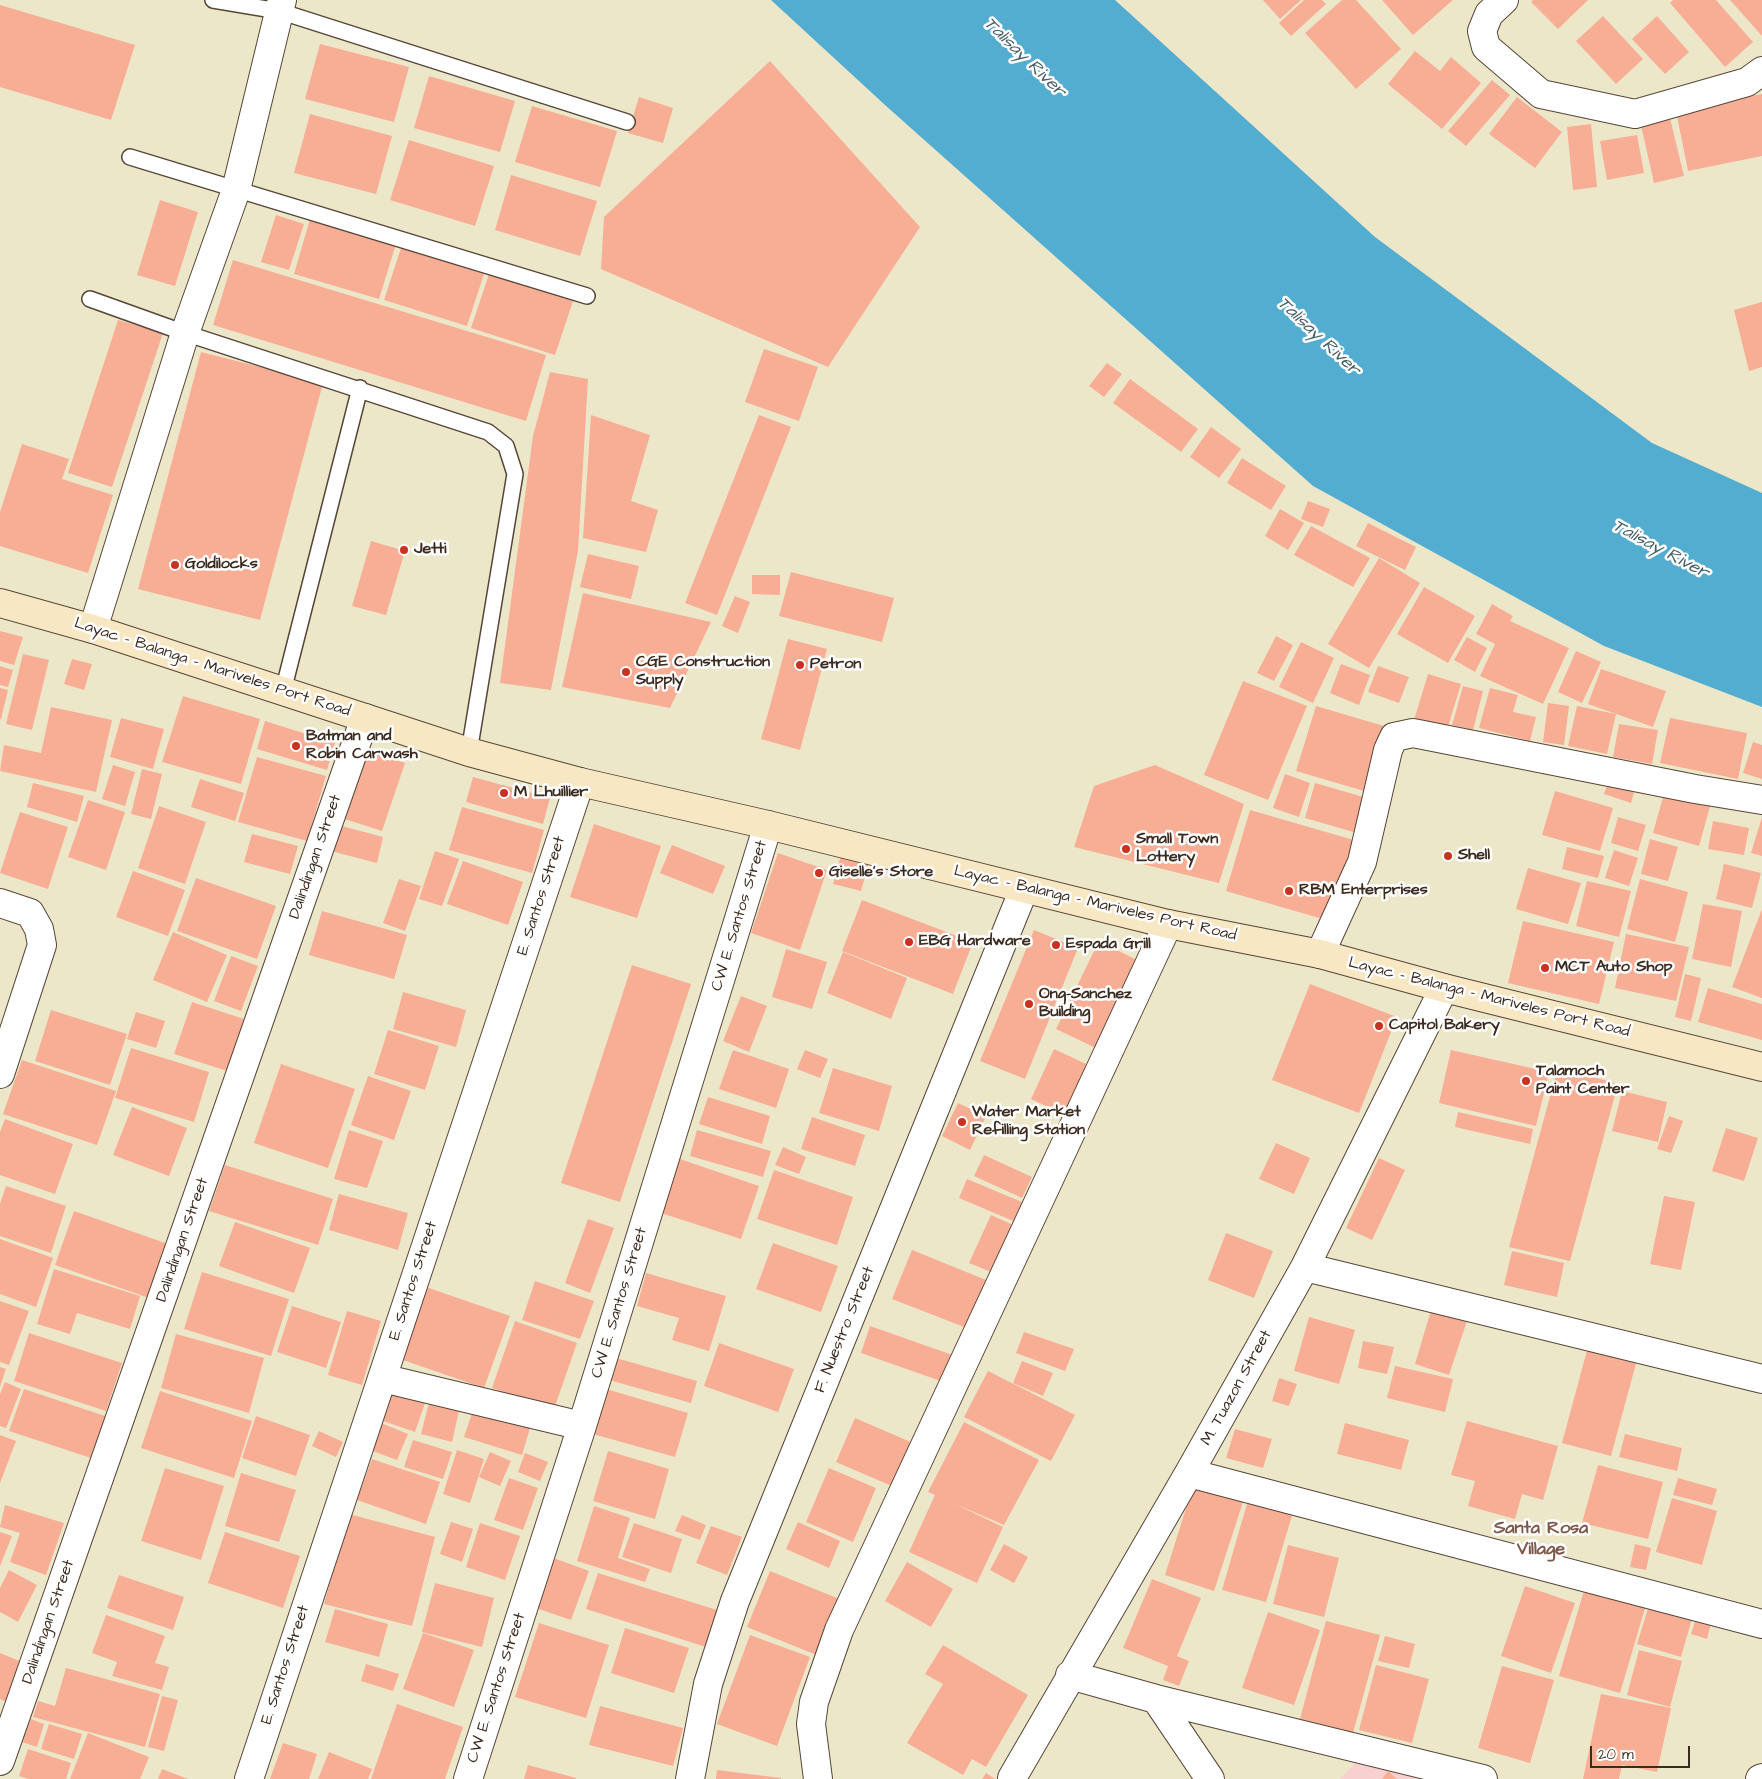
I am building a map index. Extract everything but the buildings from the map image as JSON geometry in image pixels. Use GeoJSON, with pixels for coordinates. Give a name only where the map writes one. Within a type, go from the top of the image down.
{"type":"FeatureCollection","features":[{"type":"Feature","properties":{"kind":"main road","name":"Layac – Balanga – Mariveles Port Road"},"geometry":{"type":"LineString","coordinates":[[0,603],[93,629],[469,752],[580,782],[768,825],[1168,924],[1320,954],[1444,988],[1762,1068]]}},
{"type":"Feature","properties":{"kind":"street"},"geometry":{"type":"LineString","coordinates":[[1504,0],[1489,14],[1482,31],[1486,47],[1542,94],[1635,114],[1747,82],[1762,71]]}},
{"type":"Feature","properties":{"kind":"street"},"geometry":{"type":"LineString","coordinates":[[93,629],[185,332],[236,190],[280,6]]}},
{"type":"Feature","properties":{"kind":"street","name":"Dalindingan Street"},"geometry":{"type":"LineString","coordinates":[[0,1761],[365,718]]}},
{"type":"Feature","properties":{"kind":"street"},"geometry":{"type":"LineString","coordinates":[[1320,954],[1362,862],[1388,750],[1394,737],[1402,734],[1413,733],[1458,741],[1694,790],[1762,800]]}},
{"type":"Feature","properties":{"kind":"street","name":"E. Santos Street"},"geometry":{"type":"LineString","coordinates":[[249,1779],[580,782]]}},
{"type":"Feature","properties":{"kind":"street","name":"CW E. Santos Street"},"geometry":{"type":"LineString","coordinates":[[468,1779],[582,1426],[768,825]]}},
{"type":"Feature","properties":{"kind":"street","name":"F. Nuestro Street"},"geometry":{"type":"LineString","coordinates":[[690,1779],[708,1684],[721,1640],[1024,889]]}},
{"type":"Feature","properties":{"kind":"street"},"geometry":{"type":"LineString","coordinates":[[0,903],[30,913],[40,929],[42,945],[0,1074]]}},
{"type":"Feature","properties":{"kind":"street"},"geometry":{"type":"LineString","coordinates":[[818,1779],[811,1724],[814,1702],[840,1630],[1168,924]]}},
{"type":"Feature","properties":{"kind":"street","name":"M. Tuazon Street"},"geometry":{"type":"LineString","coordinates":[[1012,1778],[1070,1674],[1189,1473],[1305,1267],[1444,988]]}},
{"type":"Feature","properties":{"kind":"street"},"geometry":{"type":"LineString","coordinates":[[1305,1267],[1762,1379]]}},
{"type":"Feature","properties":{"kind":"street"},"geometry":{"type":"LineString","coordinates":[[382,1378],[582,1426]]}},
{"type":"Feature","properties":{"kind":"street"},"geometry":{"type":"LineString","coordinates":[[1189,1473],[1762,1624]]}},
{"type":"Feature","properties":{"kind":"street"},"geometry":{"type":"LineString","coordinates":[[1070,1674],[1156,1699],[1483,1779]]}},
{"type":"Feature","properties":{"kind":"street"},"geometry":{"type":"LineString","coordinates":[[1156,1699],[1210,1779]]}},
{"type":"Feature","properties":{"kind":"lane"},"geometry":{"type":"LineString","coordinates":[[213,0],[280,6],[626,122]]}},
{"type":"Feature","properties":{"kind":"lane"},"geometry":{"type":"LineString","coordinates":[[130,157],[587,296]]}},
{"type":"Feature","properties":{"kind":"lane"},"geometry":{"type":"LineString","coordinates":[[90,299],[488,432],[506,446],[515,474],[469,752]]}},
{"type":"Feature","properties":{"kind":"lane"},"geometry":{"type":"LineString","coordinates":[[283,691],[360,388]]}},
{"type":"Feature","properties":{"kind":"shaded area"},"geometry":{"type":"Polygon","coordinates":[[[1358,1760],[1425,1779],[1340,1779],[1358,1760]]]}},
{"type":"Feature","properties":{"kind":"water","name":"Talisay River"},"geometry":{"type":"Polygon","coordinates":[[[771,0],[1115,0],[1375,237],[1652,443],[1762,493],[1762,707],[1604,646],[1313,486],[885,105],[771,0]]]}},
{"type":"Feature","properties":{"kind":"place","name":"Jetti"},"geometry":{"type":"Point","coordinates":[404,550]}},
{"type":"Feature","properties":{"kind":"place","name":"Goldilocks"},"geometry":{"type":"Point","coordinates":[175,565]}},
{"type":"Feature","properties":{"kind":"place","name":"Petron"},"geometry":{"type":"Point","coordinates":[800,665]}},
{"type":"Feature","properties":{"kind":"place","name":"CGE Construction Supply"},"geometry":{"type":"Point","coordinates":[626,672]}},
{"type":"Feature","properties":{"kind":"place","name":"Batman and Robin Carwash"},"geometry":{"type":"Point","coordinates":[296,746]}},
{"type":"Feature","properties":{"kind":"place","name":"M Lhuillier"},"geometry":{"type":"Point","coordinates":[504,793]}},
{"type":"Feature","properties":{"kind":"place","name":"Small Town Lottery"},"geometry":{"type":"Point","coordinates":[1126,849]}},
{"type":"Feature","properties":{"kind":"place","name":"Shell"},"geometry":{"type":"Point","coordinates":[1448,856]}},
{"type":"Feature","properties":{"kind":"place","name":"Giselle's Store"},"geometry":{"type":"Point","coordinates":[819,873]}},
{"type":"Feature","properties":{"kind":"place","name":"RBM Enterprises"},"geometry":{"type":"Point","coordinates":[1289,891]}},
{"type":"Feature","properties":{"kind":"place","name":"EBG Hardware"},"geometry":{"type":"Point","coordinates":[909,942]}},
{"type":"Feature","properties":{"kind":"place","name":"Espada Grill"},"geometry":{"type":"Point","coordinates":[1056,945]}},
{"type":"Feature","properties":{"kind":"place","name":"MCT Auto Shop"},"geometry":{"type":"Point","coordinates":[1545,968]}},
{"type":"Feature","properties":{"kind":"place","name":"Ong-Sanchez Building"},"geometry":{"type":"Point","coordinates":[1029,1004]}},
{"type":"Feature","properties":{"kind":"place","name":"Capitol Bakery"},"geometry":{"type":"Point","coordinates":[1379,1026]}},
{"type":"Feature","properties":{"kind":"place","name":"Talamoch Paint Center"},"geometry":{"type":"Point","coordinates":[1526,1081]}},
{"type":"Feature","properties":{"kind":"place","name":"Water Market Refilling Station"},"geometry":{"type":"Point","coordinates":[962,1122]}},
{"type":"Feature","properties":{"kind":"district","name":"Santa Rosa Village"},"geometry":{"type":"Point","coordinates":[1541,1539]}}]}
